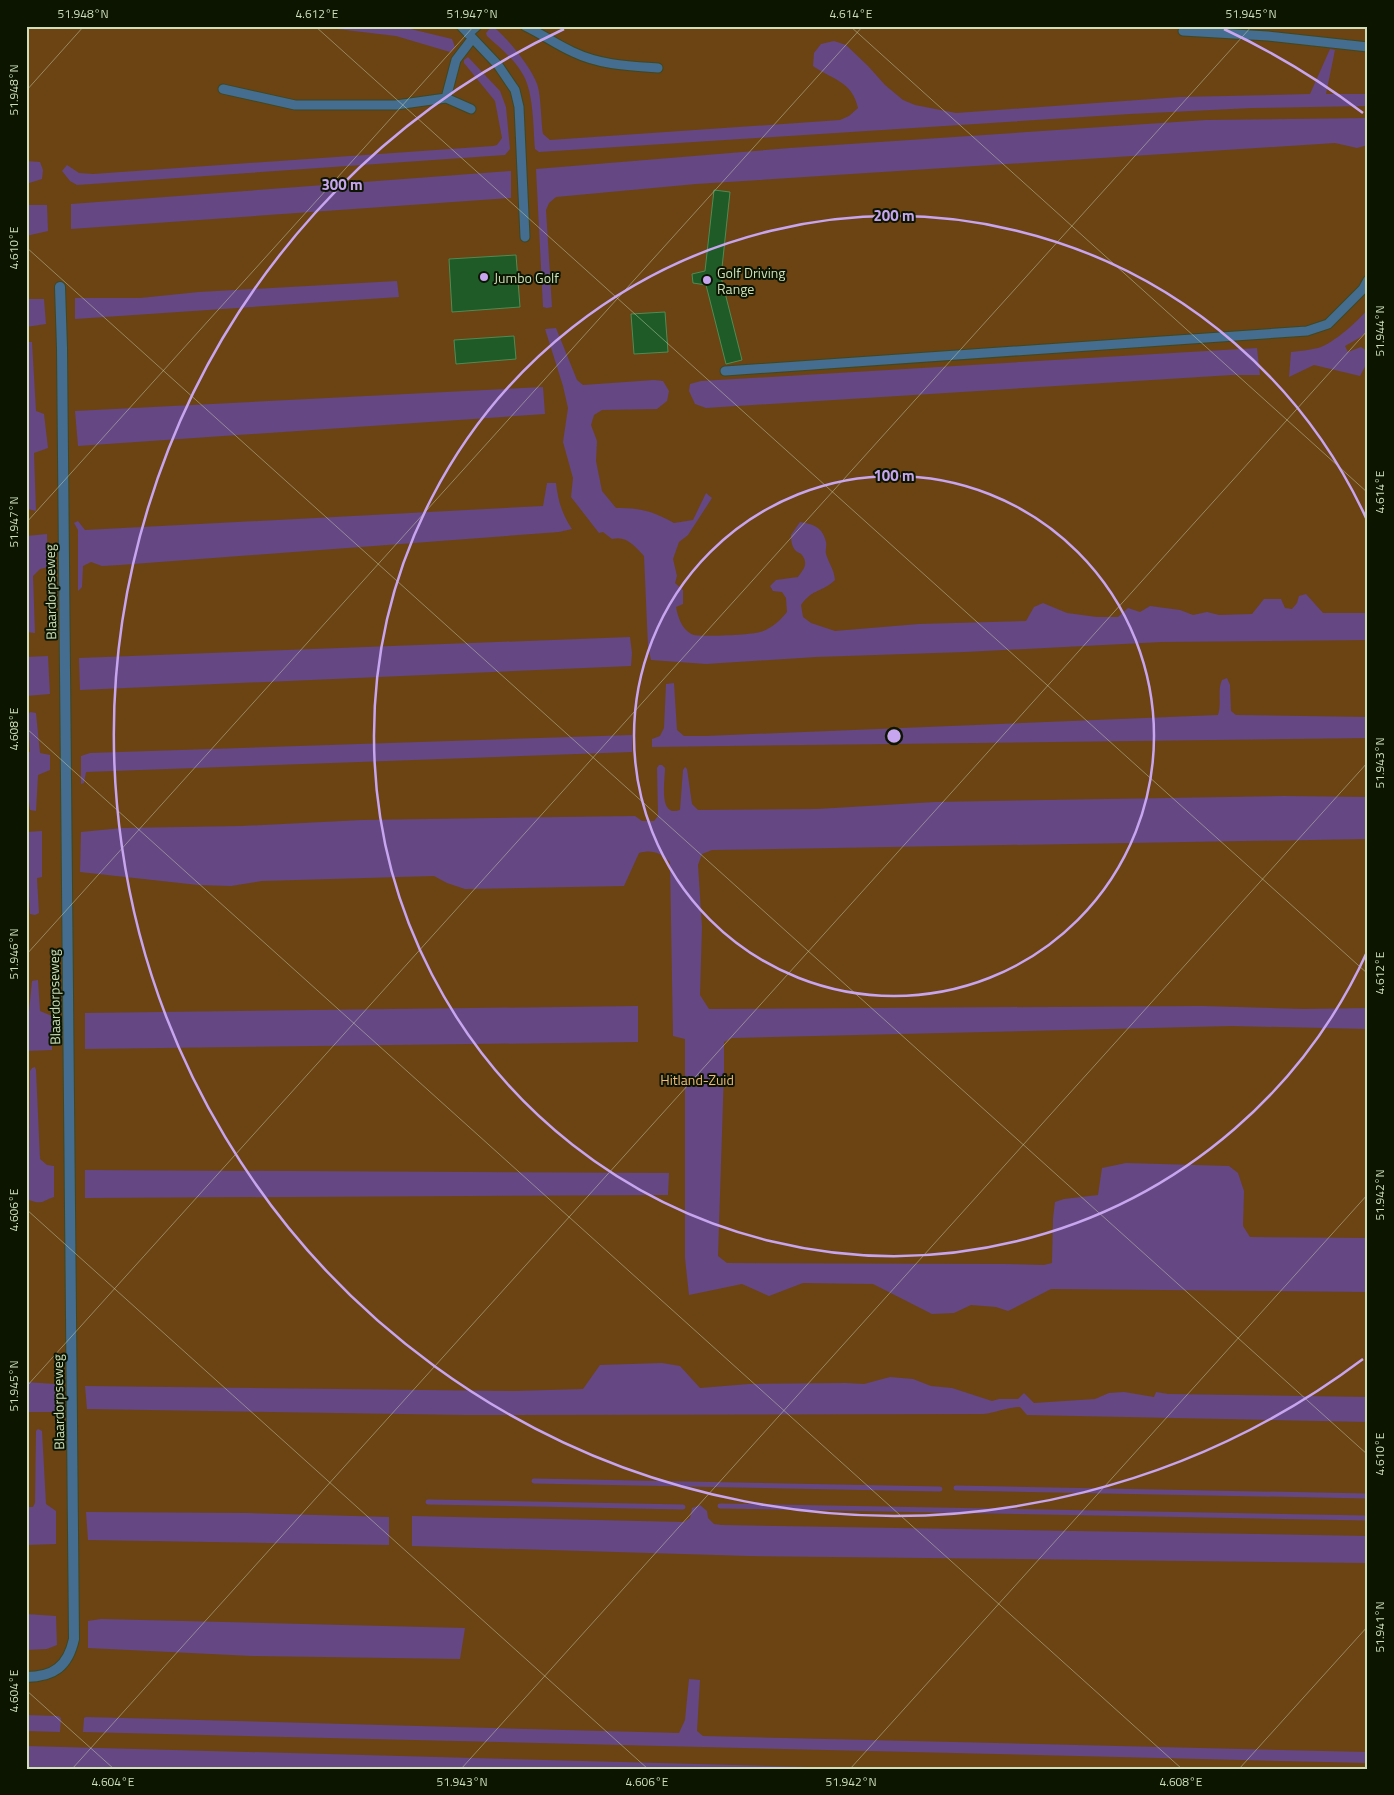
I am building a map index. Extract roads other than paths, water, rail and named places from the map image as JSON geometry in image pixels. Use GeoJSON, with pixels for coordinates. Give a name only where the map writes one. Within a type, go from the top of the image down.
{"type":"FeatureCollection","features":[{"type":"Feature","properties":{"kind":"street","name":"Blaardorpseweg"},"geometry":{"type":"LineString","coordinates":[[26,1677],[35,1677],[57,1670],[66,1662],[74,1639],[60,287]]}},
{"type":"Feature","properties":{"kind":"lane"},"geometry":{"type":"LineString","coordinates":[[461,26],[498,65],[515,90],[519,107],[525,237]]}},
{"type":"Feature","properties":{"kind":"lane"},"geometry":{"type":"LineString","coordinates":[[446,98],[456,60],[477,26]]}},
{"type":"Feature","properties":{"kind":"lane"},"geometry":{"type":"LineString","coordinates":[[525,26],[574,52],[609,64],[658,68]]}},
{"type":"Feature","properties":{"kind":"lane"},"geometry":{"type":"LineString","coordinates":[[1183,31],[1268,36],[1368,47]]}},
{"type":"Feature","properties":{"kind":"lane"},"geometry":{"type":"LineString","coordinates":[[223,89],[295,105],[396,105],[446,98],[471,109]]}},
{"type":"Feature","properties":{"kind":"lane"},"geometry":{"type":"LineString","coordinates":[[724,371],[1306,331],[1328,324],[1363,289],[1368,280]]}},
{"type":"Feature","properties":{"kind":"waterway"},"geometry":{"type":"LineString","coordinates":[[534,1481],[940,1489]]}},
{"type":"Feature","properties":{"kind":"waterway"},"geometry":{"type":"LineString","coordinates":[[956,1488],[1368,1496]]}},
{"type":"Feature","properties":{"kind":"waterway"},"geometry":{"type":"LineString","coordinates":[[428,1502],[683,1507]]}},
{"type":"Feature","properties":{"kind":"waterway"},"geometry":{"type":"LineString","coordinates":[[720,1506],[1368,1518]]}},
{"type":"Feature","properties":{"kind":"place","name":"Jumbo Golf"},"geometry":{"type":"Point","coordinates":[484,277]}},
{"type":"Feature","properties":{"kind":"place","name":"Golf Driving Range"},"geometry":{"type":"Point","coordinates":[707,280]}},
{"type":"Feature","properties":{"kind":"park label","name":"Hitland-Zuid"},"geometry":{"type":"Point","coordinates":[697,1079]}}]}
